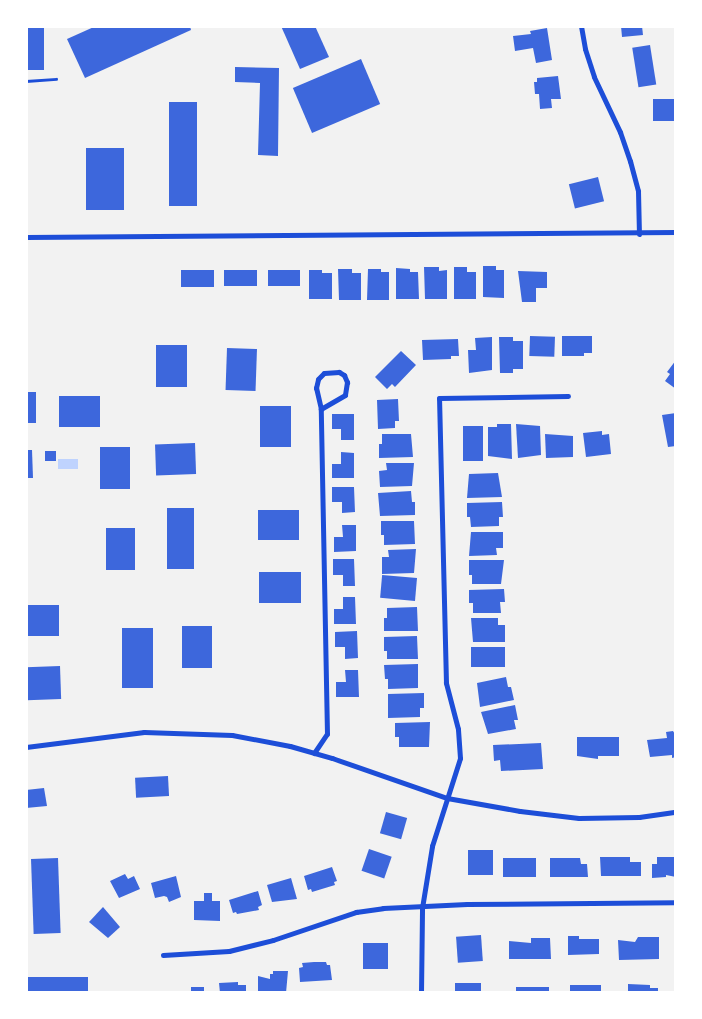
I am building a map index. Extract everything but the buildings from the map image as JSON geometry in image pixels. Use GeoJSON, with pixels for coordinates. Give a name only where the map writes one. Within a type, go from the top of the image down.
{"type":"FeatureCollection","features":[{"type":"Feature","properties":{"kind":"street"},"geometry":{"type":"LineString","coordinates":[[581,26],[585,49],[594,77],[620,132],[630,161],[638,191],[639,234]]}},
{"type":"Feature","properties":{"kind":"street"},"geometry":{"type":"LineString","coordinates":[[26,237],[639,234],[676,232]]}},
{"type":"Feature","properties":{"kind":"street"},"geometry":{"type":"LineString","coordinates":[[314,753],[327,734],[321,409],[316,388],[318,379],[324,373],[339,372],[344,375],[346,395],[321,409]]}},
{"type":"Feature","properties":{"kind":"street"},"geometry":{"type":"LineString","coordinates":[[421,993],[422,908],[432,846],[460,758],[458,728],[446,683],[439,398],[568,396]]}},
{"type":"Feature","properties":{"kind":"street"},"geometry":{"type":"LineString","coordinates":[[26,747],[144,732],[174,731],[232,735],[314,753],[447,798],[520,811],[579,818],[639,817],[676,812]]}},
{"type":"Feature","properties":{"kind":"street"},"geometry":{"type":"LineString","coordinates":[[162,955],[229,951],[273,940],[356,912],[383,908],[422,908],[467,904],[676,902]]}},
{"type":"Feature","properties":{"kind":"lane"},"geometry":{"type":"LineString","coordinates":[[26,81],[56,79]]}},
{"type":"Feature","properties":{"kind":"water"},"geometry":{"type":"Polygon","coordinates":[[[58,459],[78,459],[78,469],[58,469],[58,459]]]}}]}
